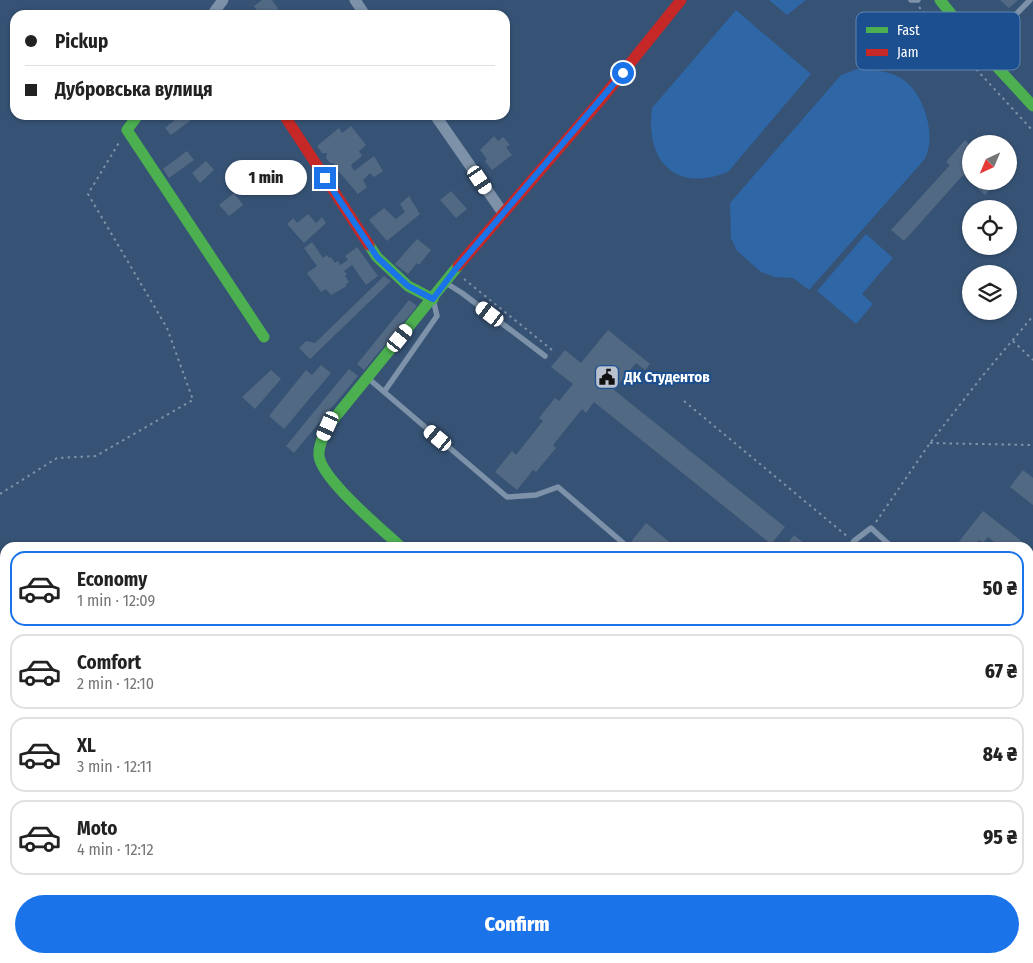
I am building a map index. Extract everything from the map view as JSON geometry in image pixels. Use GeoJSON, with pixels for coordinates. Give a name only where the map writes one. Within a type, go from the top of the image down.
{"type":"FeatureCollection","features":[{"type":"Feature","properties":{"kind":"street"},"geometry":{"type":"LineString","coordinates":[[396,542],[329,476],[320,458],[321,441],[328,426],[454,271],[599,102],[681,0]]}},
{"type":"Feature","properties":{"kind":"street"},"geometry":{"type":"LineString","coordinates":[[940,0],[950,12]]}},
{"type":"Feature","properties":{"kind":"street"},"geometry":{"type":"LineString","coordinates":[[1000,70],[1033,106]]}},
{"type":"Feature","properties":{"kind":"street"},"geometry":{"type":"LineString","coordinates":[[134,120],[127,130],[264,337]]}},
{"type":"Feature","properties":{"kind":"street"},"geometry":{"type":"LineString","coordinates":[[287,120],[377,257],[408,286],[433,299]]}},
{"type":"Feature","properties":{"kind":"street"},"geometry":{"type":"LineString","coordinates":[[438,120],[503,213]]}},
{"type":"Feature","properties":{"kind":"lane"},"geometry":{"type":"LineString","coordinates":[[912,0],[918,0]]}},
{"type":"Feature","properties":{"kind":"lane"},"geometry":{"type":"LineString","coordinates":[[1018,12],[1030,0]]}},
{"type":"Feature","properties":{"kind":"lane"},"geometry":{"type":"LineString","coordinates":[[445,282],[545,356]]}},
{"type":"Feature","properties":{"kind":"lane"},"geometry":{"type":"LineString","coordinates":[[384,392],[437,316],[433,299]]}},
{"type":"Feature","properties":{"kind":"lane"},"geometry":{"type":"LineString","coordinates":[[368,378],[507,497],[536,495],[558,487],[622,542]]}},
{"type":"Feature","properties":{"kind":"lane"},"geometry":{"type":"LineString","coordinates":[[854,541],[871,528],[886,542]]}},
{"type":"Feature","properties":{"kind":"path"},"geometry":{"type":"LineString","coordinates":[[912,0],[923,12]]}},
{"type":"Feature","properties":{"kind":"path"},"geometry":{"type":"LineString","coordinates":[[977,70],[1033,131]]}},
{"type":"Feature","properties":{"kind":"path"},"geometry":{"type":"LineString","coordinates":[[0,494],[57,458],[96,456],[193,400],[167,328],[88,194],[127,130]]}},
{"type":"Feature","properties":{"kind":"path"},"geometry":{"type":"LineString","coordinates":[[454,271],[552,350]]}},
{"type":"Feature","properties":{"kind":"path"},"geometry":{"type":"LineString","coordinates":[[871,528],[930,443],[984,374],[1033,316]]}},
{"type":"Feature","properties":{"kind":"path"},"geometry":{"type":"LineString","coordinates":[[1012,341],[1033,360]]}},
{"type":"Feature","properties":{"kind":"path"},"geometry":{"type":"LineString","coordinates":[[684,400],[854,541]]}},
{"type":"Feature","properties":{"kind":"path"},"geometry":{"type":"LineString","coordinates":[[930,443],[1033,445]]}},
{"type":"Feature","properties":{"kind":"shaded area"},"geometry":{"type":"Polygon","coordinates":[[[769,0],[806,0],[787,15],[769,0]]]}},
{"type":"Feature","properties":{"kind":"shaded area"},"geometry":{"type":"Polygon","coordinates":[[[736,10],[811,74],[728,172],[709,177],[693,178],[679,175],[668,168],[659,157],[653,143],[651,127],[652,108],[736,10]]]}},
{"type":"Feature","properties":{"kind":"shaded area"},"geometry":{"type":"Polygon","coordinates":[[[856,69],[878,71],[899,77],[908,83],[922,103],[929,127],[930,139],[924,160],[809,290],[793,278],[775,277],[761,272],[737,251],[731,238],[730,203],[841,75],[856,69]]]}},
{"type":"Feature","properties":{"kind":"shaded area"},"geometry":{"type":"Polygon","coordinates":[[[866,234],[893,258],[862,294],[873,304],[856,324],[817,291],[866,234]]]}},
{"type":"Feature","properties":{"kind":"building"},"geometry":{"type":"Polygon","coordinates":[[[262,0],[272,0],[279,10],[257,10],[254,6],[262,0]]]}},
{"type":"Feature","properties":{"kind":"building"},"geometry":{"type":"Polygon","coordinates":[[[1000,0],[1018,0],[1009,8],[1000,0]]]}},
{"type":"Feature","properties":{"kind":"building"},"geometry":{"type":"Polygon","coordinates":[[[175,120],[191,120],[171,135],[165,128],[175,120]]]}},
{"type":"Feature","properties":{"kind":"building"},"geometry":{"type":"Polygon","coordinates":[[[351,126],[366,145],[359,151],[362,156],[351,165],[354,171],[374,156],[383,171],[374,177],[370,173],[363,180],[367,187],[358,194],[334,166],[334,163],[330,163],[326,158],[327,153],[322,153],[317,146],[339,128],[342,133],[351,126]]]}},
{"type":"Feature","properties":{"kind":"building"},"geometry":{"type":"Polygon","coordinates":[[[494,136],[498,141],[503,137],[505,139],[510,145],[506,147],[512,155],[492,170],[480,150],[494,136]]]}},
{"type":"Feature","properties":{"kind":"building"},"geometry":{"type":"Polygon","coordinates":[[[962,143],[962,176],[904,241],[891,230],[950,165],[946,162],[962,143]]]}},
{"type":"Feature","properties":{"kind":"building"},"geometry":{"type":"Polygon","coordinates":[[[187,151],[194,160],[169,178],[163,169],[187,151]]]}},
{"type":"Feature","properties":{"kind":"building"},"geometry":{"type":"Polygon","coordinates":[[[206,161],[214,170],[200,183],[192,173],[206,161]]]}},
{"type":"Feature","properties":{"kind":"building"},"geometry":{"type":"Polygon","coordinates":[[[980,190],[990,190],[985,195],[980,190]]]}},
{"type":"Feature","properties":{"kind":"building"},"geometry":{"type":"Polygon","coordinates":[[[451,191],[467,209],[456,218],[440,200],[451,191]]]}},
{"type":"Feature","properties":{"kind":"building"},"geometry":{"type":"Polygon","coordinates":[[[234,193],[243,205],[229,216],[219,205],[234,193]]]}},
{"type":"Feature","properties":{"kind":"building"},"geometry":{"type":"Polygon","coordinates":[[[409,196],[420,214],[387,241],[369,220],[384,208],[396,219],[405,212],[400,204],[409,196]]]}},
{"type":"Feature","properties":{"kind":"building"},"geometry":{"type":"Polygon","coordinates":[[[308,214],[316,223],[322,217],[326,223],[304,243],[287,224],[293,218],[297,223],[308,214]]]}},
{"type":"Feature","properties":{"kind":"building"},"geometry":{"type":"Polygon","coordinates":[[[417,239],[431,250],[419,265],[417,263],[408,274],[395,264],[417,239]]]}},
{"type":"Feature","properties":{"kind":"building"},"geometry":{"type":"Polygon","coordinates":[[[312,242],[323,258],[327,255],[335,263],[338,261],[340,265],[348,260],[345,256],[357,247],[378,276],[366,285],[352,265],[344,271],[349,282],[345,285],[347,286],[331,295],[326,289],[321,292],[307,273],[317,266],[304,248],[312,242]]]}},
{"type":"Feature","properties":{"kind":"building"},"geometry":{"type":"Polygon","coordinates":[[[384,276],[391,281],[310,359],[299,348],[306,341],[315,343],[384,276]]]}},
{"type":"Feature","properties":{"kind":"building"},"geometry":{"type":"Polygon","coordinates":[[[409,300],[417,306],[364,370],[357,364],[409,300]]]}},
{"type":"Feature","properties":{"kind":"building"},"geometry":{"type":"Polygon","coordinates":[[[608,330],[650,364],[645,370],[636,363],[614,390],[785,527],[773,542],[769,542],[594,402],[586,413],[582,409],[553,445],[556,448],[536,472],[533,470],[517,490],[495,472],[512,451],[516,455],[543,421],[539,418],[555,398],[559,401],[573,384],[551,367],[565,350],[581,363],[608,330]]]}},
{"type":"Feature","properties":{"kind":"building"},"geometry":{"type":"Polygon","coordinates":[[[321,365],[331,373],[284,429],[269,416],[306,370],[312,375],[321,365]]]}},
{"type":"Feature","properties":{"kind":"building"},"geometry":{"type":"Polygon","coordinates":[[[349,369],[358,376],[294,453],[286,446],[349,369]]]}},
{"type":"Feature","properties":{"kind":"building"},"geometry":{"type":"Polygon","coordinates":[[[271,370],[281,379],[255,409],[242,397],[271,370]]]}},
{"type":"Feature","properties":{"kind":"building"},"geometry":{"type":"Polygon","coordinates":[[[1023,470],[1033,478],[1033,505],[1010,487],[1023,470]]]}},
{"type":"Feature","properties":{"kind":"building"},"geometry":{"type":"Polygon","coordinates":[[[983,511],[1023,542],[994,542],[988,537],[984,542],[979,540],[977,542],[959,542],[983,511]]]}},
{"type":"Feature","properties":{"kind":"building"},"geometry":{"type":"Polygon","coordinates":[[[646,523],[670,542],[631,542],[646,523]]]}},
{"type":"Feature","properties":{"kind":"building"},"geometry":{"type":"Polygon","coordinates":[[[794,535],[803,542],[789,542],[794,535]]]}},
{"type":"Feature","properties":{"kind":"traffic: fast"},"geometry":{"type":"LineString","coordinates":[[940,0],[950,12]]}},
{"type":"Feature","properties":{"kind":"traffic: fast"},"geometry":{"type":"LineString","coordinates":[[1000,70],[1033,106]]}},
{"type":"Feature","properties":{"kind":"traffic: fast"},"geometry":{"type":"LineString","coordinates":[[134,120],[127,130],[264,337]]}},
{"type":"Feature","properties":{"kind":"traffic: fast"},"geometry":{"type":"LineString","coordinates":[[369,245],[377,257],[408,286],[433,299]]}},
{"type":"Feature","properties":{"kind":"traffic: fast"},"geometry":{"type":"LineString","coordinates":[[395,542],[354,504],[331,478],[323,466],[319,456],[319,448],[328,426],[458,266]]}},
{"type":"Feature","properties":{"kind":"traffic: jam"},"geometry":{"type":"LineString","coordinates":[[458,266],[599,102],[681,0]]}},
{"type":"Feature","properties":{"kind":"traffic: jam"},"geometry":{"type":"LineString","coordinates":[[287,120],[369,245]]}},
{"type":"Feature","properties":{"kind":"place","name":"ДК Студентов"},"geometry":{"type":"Point","coordinates":[607,377]}},
{"type":"Feature","properties":{"kind":"route"},"geometry":{"type":"LineString","coordinates":[[325,178],[377,257],[408,286],[433,299],[454,271],[623,73]]}}]}
